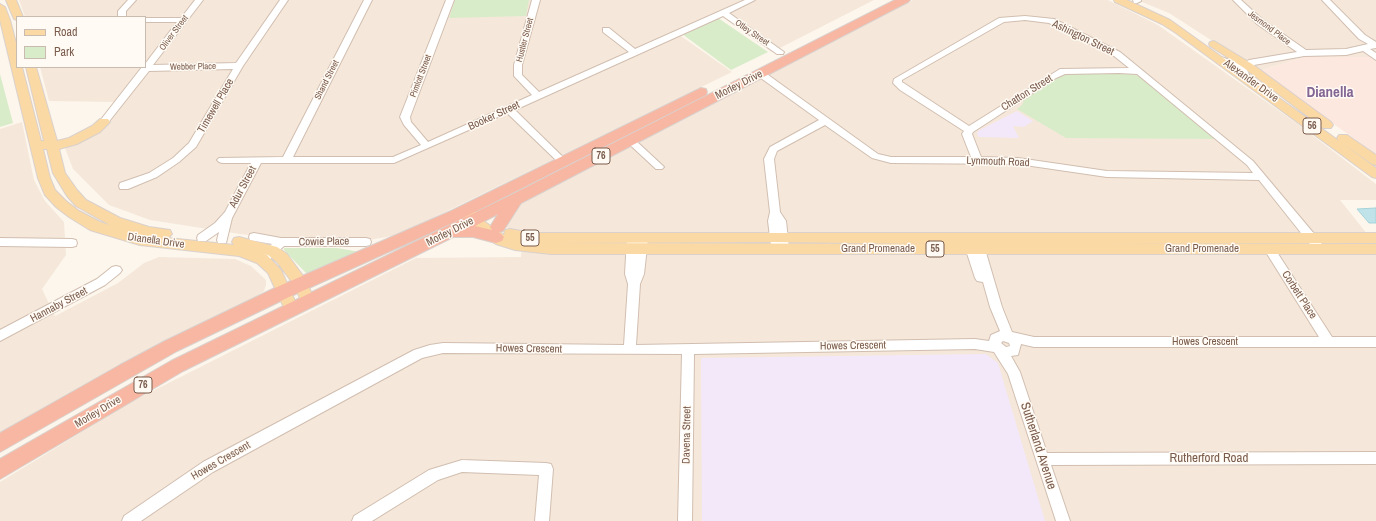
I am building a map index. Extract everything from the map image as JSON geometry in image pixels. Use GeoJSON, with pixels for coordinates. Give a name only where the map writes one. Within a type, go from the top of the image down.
{"type":"FeatureCollection","features":[{"type":"Feature","properties":{"kind":"highway","name":"Morley Drive"},"geometry":{"type":"LineString","coordinates":[[0,443],[126,370],[283,292],[474,212],[516,199],[631,141],[780,52],[886,0]]}},
{"type":"Feature","properties":{"kind":"highway","name":"Morley Drive"},"geometry":{"type":"LineString","coordinates":[[0,470],[157,377],[452,231],[474,212],[562,161],[713,92],[761,74],[904,0]]}},
{"type":"Feature","properties":{"kind":"highway"},"geometry":{"type":"LineString","coordinates":[[452,231],[497,232],[507,210],[516,199]]}},
{"type":"Feature","properties":{"kind":"main road"},"geometry":{"type":"LineString","coordinates":[[11,0],[18,16]]}},
{"type":"Feature","properties":{"kind":"main road","name":"Alexander Drive"},"geometry":{"type":"LineString","coordinates":[[1119,0],[1166,22],[1221,60],[1376,174]]}},
{"type":"Feature","properties":{"kind":"main road","name":"Alexander Drive"},"geometry":{"type":"LineString","coordinates":[[1136,0],[1179,20],[1248,66],[1376,161]]}},
{"type":"Feature","properties":{"kind":"main road","name":"Dianella Drive"},"geometry":{"type":"LineString","coordinates":[[0,7],[5,20],[16,66]]}},
{"type":"Feature","properties":{"kind":"main road","name":"Dianella Drive"},"geometry":{"type":"LineString","coordinates":[[17,68],[44,178],[54,196],[61,204],[74,214],[95,226],[140,240],[240,251],[272,251]]}},
{"type":"Feature","properties":{"kind":"main road","name":"Dianella Drive"},"geometry":{"type":"LineString","coordinates":[[31,68],[53,151],[63,181],[81,203],[115,222],[149,232],[240,242],[272,251],[282,258],[301,284],[308,302]]}},
{"type":"Feature","properties":{"kind":"main road"},"geometry":{"type":"LineString","coordinates":[[45,122],[58,134],[79,136]]}},
{"type":"Feature","properties":{"kind":"main road"},"geometry":{"type":"LineString","coordinates":[[40,163],[53,151],[79,136],[96,129],[104,122]]}},
{"type":"Feature","properties":{"kind":"main road"},"geometry":{"type":"LineString","coordinates":[[33,136],[42,145],[53,151]]}},
{"type":"Feature","properties":{"kind":"main road","name":"Grand Promenade"},"geometry":{"type":"LineString","coordinates":[[474,212],[510,244],[531,248],[637,243],[1310,243],[1376,249]]}},
{"type":"Feature","properties":{"kind":"main road","name":"Grand Promenade"},"geometry":{"type":"LineString","coordinates":[[1083,244],[1269,249],[1310,243],[1376,238]]}},
{"type":"Feature","properties":{"kind":"main road","name":"Dianella Drive"},"geometry":{"type":"LineString","coordinates":[[272,251],[274,270],[292,310]]}},
{"type":"Feature","properties":{"kind":"street"},"geometry":{"type":"LineString","coordinates":[[122,16],[122,11],[132,0]]}},
{"type":"Feature","properties":{"kind":"street","name":"Oliver Street"},"geometry":{"type":"LineString","coordinates":[[104,122],[199,0]]}},
{"type":"Feature","properties":{"kind":"street","name":"Timewell Place"},"geometry":{"type":"LineString","coordinates":[[124,186],[153,176],[176,160],[193,145],[239,66],[284,0]]}},
{"type":"Feature","properties":{"kind":"street","name":"Shand Street"},"geometry":{"type":"LineString","coordinates":[[286,160],[368,0]]}},
{"type":"Feature","properties":{"kind":"street","name":"Pimlott Street"},"geometry":{"type":"LineString","coordinates":[[427,146],[407,123],[405,117],[450,0]]}},
{"type":"Feature","properties":{"kind":"street","name":"Hustler Street"},"geometry":{"type":"LineString","coordinates":[[536,0],[518,65],[518,76],[538,96]]}},
{"type":"Feature","properties":{"kind":"street","name":"Jesmond Place"},"geometry":{"type":"LineString","coordinates":[[1237,0],[1243,8],[1260,22],[1304,53]]}},
{"type":"Feature","properties":{"kind":"street"},"geometry":{"type":"LineString","coordinates":[[1326,0],[1371,47]]}},
{"type":"Feature","properties":{"kind":"street","name":"Booker Street"},"geometry":{"type":"LineString","coordinates":[[222,160],[394,160],[724,13],[747,1]]}},
{"type":"Feature","properties":{"kind":"street","name":"Otley Street"},"geometry":{"type":"LineString","coordinates":[[724,13],[780,52]]}},
{"type":"Feature","properties":{"kind":"street","name":"Ashington Street"},"geometry":{"type":"LineString","coordinates":[[969,130],[903,88],[898,83],[898,79],[1002,20],[1025,18],[1051,20],[1117,54],[1250,163],[1293,218],[1294,227],[1310,243]]}},
{"type":"Feature","properties":{"kind":"street"},"geometry":{"type":"LineString","coordinates":[[146,20],[184,20]]}},
{"type":"Feature","properties":{"kind":"street"},"geometry":{"type":"LineString","coordinates":[[606,30],[634,52]]}},
{"type":"Feature","properties":{"kind":"street"},"geometry":{"type":"LineString","coordinates":[[1346,52],[1371,47]]}},
{"type":"Feature","properties":{"kind":"street"},"geometry":{"type":"LineString","coordinates":[[1371,47],[1368,52],[1375,56]]}},
{"type":"Feature","properties":{"kind":"street"},"geometry":{"type":"LineString","coordinates":[[1221,60],[1235,65],[1255,67],[1276,59],[1304,53],[1346,52],[1375,56]]}},
{"type":"Feature","properties":{"kind":"street","name":"Webber Place"},"geometry":{"type":"LineString","coordinates":[[147,68],[239,66]]}},
{"type":"Feature","properties":{"kind":"street"},"geometry":{"type":"LineString","coordinates":[[1247,79],[1243,70],[1248,66]]}},
{"type":"Feature","properties":{"kind":"street","name":"Chatton Street"},"geometry":{"type":"LineString","coordinates":[[969,130],[1053,76],[1063,72],[1119,70],[1138,72]]}},
{"type":"Feature","properties":{"kind":"street","name":"Lynmouth Road"},"geometry":{"type":"LineString","coordinates":[[761,74],[875,156],[891,160],[1018,161],[1107,174],[1262,177]]}},
{"type":"Feature","properties":{"kind":"street"},"geometry":{"type":"LineString","coordinates":[[508,109],[562,161]]}},
{"type":"Feature","properties":{"kind":"street"},"geometry":{"type":"LineString","coordinates":[[779,243],[773,221],[775,212],[769,159],[773,149],[825,121]]}},
{"type":"Feature","properties":{"kind":"street"},"geometry":{"type":"LineString","coordinates":[[969,130],[967,134],[977,160]]}},
{"type":"Feature","properties":{"kind":"street"},"geometry":{"type":"LineString","coordinates":[[631,141],[659,167]]}},
{"type":"Feature","properties":{"kind":"street","name":"Adur Street"},"geometry":{"type":"LineString","coordinates":[[202,238],[219,226],[229,214],[257,161]]}},
{"type":"Feature","properties":{"kind":"street","name":"Adur Street"},"geometry":{"type":"LineString","coordinates":[[222,240],[229,214]]}},
{"type":"Feature","properties":{"kind":"street","name":"Cowie Place"},"geometry":{"type":"LineString","coordinates":[[254,237],[272,251],[366,242]]}},
{"type":"Feature","properties":{"kind":"street"},"geometry":{"type":"LineString","coordinates":[[0,242],[72,243]]}},
{"type":"Feature","properties":{"kind":"street"},"geometry":{"type":"LineString","coordinates":[[630,350],[634,284],[638,274],[637,243]]}},
{"type":"Feature","properties":{"kind":"street","name":"Sutherland Avenue"},"geometry":{"type":"LineString","coordinates":[[973,244],[1062,521]]}},
{"type":"Feature","properties":{"kind":"street","name":"Corbett Place"},"geometry":{"type":"LineString","coordinates":[[1269,249],[1329,342]]}},
{"type":"Feature","properties":{"kind":"street","name":"Hannaby Street"},"geometry":{"type":"LineString","coordinates":[[0,336],[101,282],[116,270]]}},
{"type":"Feature","properties":{"kind":"street","name":"Howes Crescent"},"geometry":{"type":"LineString","coordinates":[[129,521],[208,466],[418,354],[443,348],[630,350],[1034,342],[1376,342]]}},
{"type":"Feature","properties":{"kind":"street","name":"Davena Street"},"geometry":{"type":"LineString","coordinates":[[685,521],[688,349]]}},
{"type":"Feature","properties":{"kind":"street","name":"Rutherford Road"},"geometry":{"type":"LineString","coordinates":[[1043,459],[1376,458]]}},
{"type":"Feature","properties":{"kind":"street"},"geometry":{"type":"LineString","coordinates":[[359,521],[434,475],[462,466],[546,469],[542,521]]}},
{"type":"Feature","properties":{"kind":"shaded area"},"geometry":{"type":"Polygon","coordinates":[[[19,0],[874,0],[772,52],[721,16],[681,36],[732,72],[398,235],[369,240],[282,239],[240,234],[150,220],[109,205],[73,169],[62,140],[90,129],[103,118],[114,102],[49,101],[40,68],[146,68],[146,16],[25,16],[19,0]]]}},
{"type":"Feature","properties":{"kind":"shaded area"},"geometry":{"type":"Polygon","coordinates":[[[913,0],[1108,0],[1158,25],[1299,125],[1376,184],[1376,200],[1340,200],[1376,245],[1376,521],[0,521],[0,482],[129,403],[416,258],[521,257],[523,233],[509,229],[505,226],[513,206],[569,179],[913,0]]]}},
{"type":"Feature","properties":{"kind":"shaded area"},"geometry":{"type":"Polygon","coordinates":[[[1137,0],[1376,0],[1376,57],[1305,57],[1259,71],[1169,13],[1137,0]]]}},
{"type":"Feature","properties":{"kind":"shaded area"},"geometry":{"type":"Polygon","coordinates":[[[1305,57],[1376,57],[1376,154],[1259,71],[1305,57]]]}},
{"type":"Feature","properties":{"kind":"shaded area"},"geometry":{"type":"Polygon","coordinates":[[[1017,111],[1033,121],[1024,127],[1013,126],[1019,138],[979,137],[977,134],[978,131],[1017,111]]]}},
{"type":"Feature","properties":{"kind":"shaded area"},"geometry":{"type":"Polygon","coordinates":[[[22,122],[34,180],[45,201],[64,222],[66,255],[42,289],[55,316],[118,283],[144,263],[159,257],[235,259],[251,266],[266,280],[266,285],[264,291],[252,299],[131,358],[0,432],[0,129],[22,122]]]}},
{"type":"Feature","properties":{"kind":"shaded area"},"geometry":{"type":"Polygon","coordinates":[[[986,354],[998,363],[1045,521],[702,521],[701,358],[986,354]]]}},
{"type":"Feature","properties":{"kind":"green space"},"geometry":{"type":"Polygon","coordinates":[[[455,0],[529,0],[526,16],[449,18],[455,0]]]}},
{"type":"Feature","properties":{"kind":"green space"},"geometry":{"type":"Polygon","coordinates":[[[718,18],[768,52],[731,70],[682,34],[718,18]]]}},
{"type":"Feature","properties":{"kind":"green space"},"geometry":{"type":"Polygon","coordinates":[[[1071,73],[1131,74],[1139,76],[1216,139],[1066,138],[1017,109],[1022,105],[1024,100],[1059,77],[1071,73]]]}},
{"type":"Feature","properties":{"kind":"green space"},"geometry":{"type":"Polygon","coordinates":[[[0,74],[13,123],[0,127],[0,74]]]}},
{"type":"Feature","properties":{"kind":"green space"},"geometry":{"type":"Polygon","coordinates":[[[284,248],[337,248],[360,252],[307,274],[284,250],[284,248]]]}},
{"type":"Feature","properties":{"kind":"water"},"geometry":{"type":"Polygon","coordinates":[[[1376,208],[1376,223],[1369,223],[1357,209],[1376,208]]]}},
{"type":"Feature","properties":{"kind":"district","name":"Dianella"},"geometry":{"type":"Point","coordinates":[1330,93]}}]}
